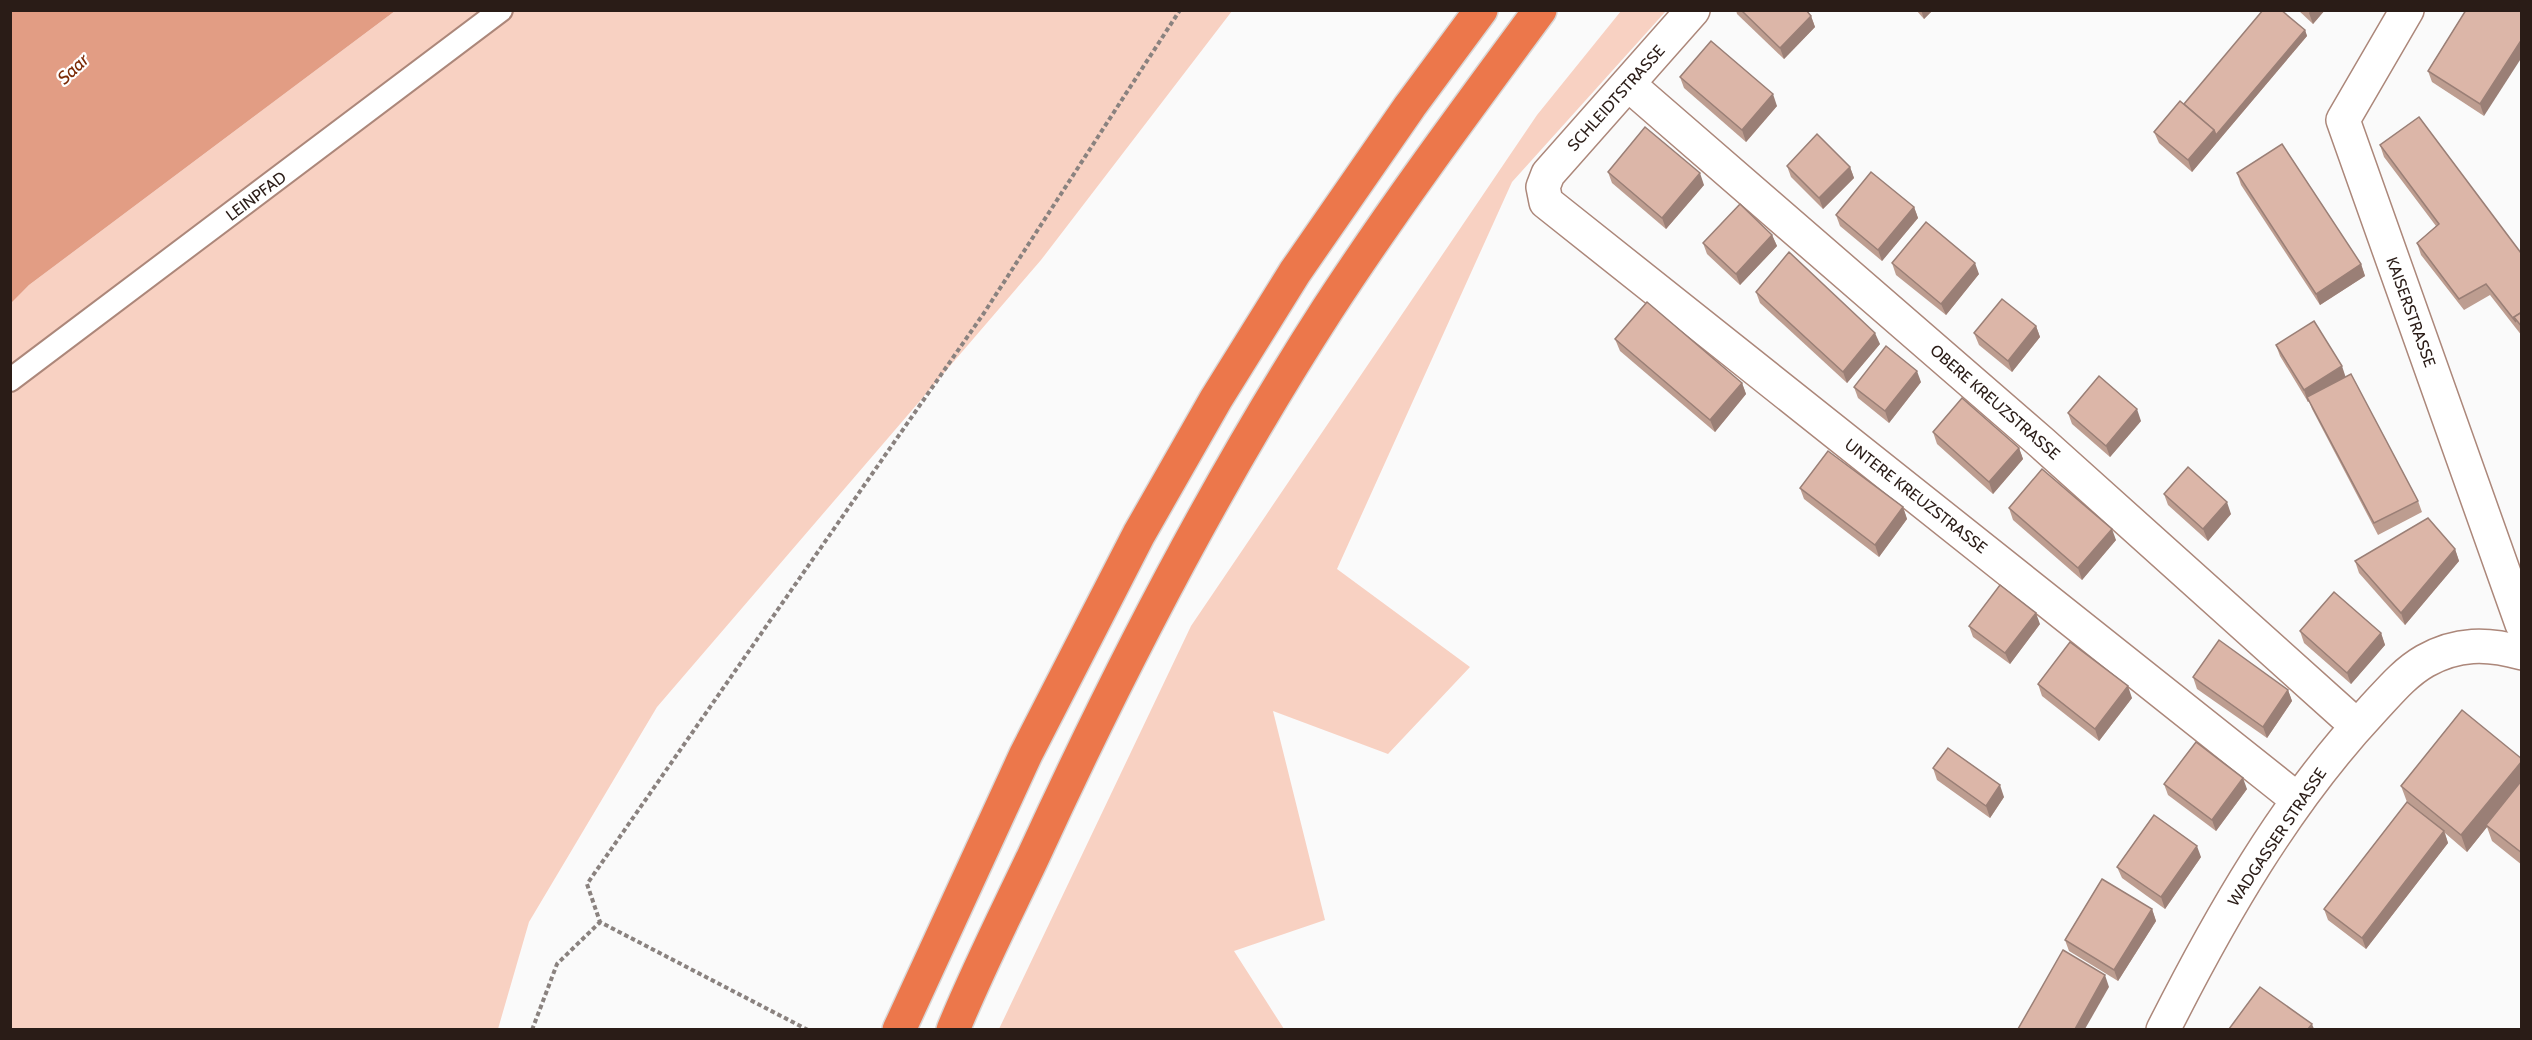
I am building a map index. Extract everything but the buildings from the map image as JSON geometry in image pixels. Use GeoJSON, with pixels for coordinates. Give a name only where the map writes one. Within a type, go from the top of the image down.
{"type":"FeatureCollection","features":[{"type":"Feature","properties":{"kind":"highway"},"geometry":{"type":"LineString","coordinates":[[899,1029],[1026,753],[1145,524],[1216,399],[1295,272],[1410,106],[1481,10]]}},
{"type":"Feature","properties":{"kind":"highway"},"geometry":{"type":"LineString","coordinates":[[953,1029],[1069,778],[1173,573],[1251,435],[1328,310],[1450,130],[1540,10]]}},
{"type":"Feature","properties":{"kind":"street","name":"SCHLEIDTSTRASSE"},"geometry":{"type":"LineString","coordinates":[[1543,187],[1548,174],[1693,10]]}},
{"type":"Feature","properties":{"kind":"street","name":"KAISERSTRASSE"},"geometry":{"type":"LineString","coordinates":[[2407,10],[2343,120],[2522,624]]}},
{"type":"Feature","properties":{"kind":"street","name":"OBERE KREUZSTRASSE"},"geometry":{"type":"LineString","coordinates":[[1628,84],[2042,443],[2357,726]]}},
{"type":"Feature","properties":{"kind":"street","name":"UNTERE KREUZSTRASSE"},"geometry":{"type":"LineString","coordinates":[[1543,187],[1546,202],[2298,800]]}},
{"type":"Feature","properties":{"kind":"street","name":"WADGASSER STRASSE"},"geometry":{"type":"LineString","coordinates":[[2163,1029],[2224,916],[2298,800],[2357,726],[2404,676],[2423,662],[2445,651],[2482,645],[2522,653]]}},
{"type":"Feature","properties":{"kind":"lane","name":"LEINPFAD"},"geometry":{"type":"LineString","coordinates":[[10,380],[501,10]]}},
{"type":"Feature","properties":{"kind":"path"},"geometry":{"type":"LineString","coordinates":[[808,1029],[600,922],[587,885],[984,313],[1179,10]]}},
{"type":"Feature","properties":{"kind":"path"},"geometry":{"type":"LineString","coordinates":[[532,1029],[557,964],[600,922]]}},
{"type":"Feature","properties":{"kind":"shaded area"},"geometry":{"type":"Polygon","coordinates":[[[395,11],[1232,11],[1041,260],[657,707],[529,922],[498,1029],[11,1030],[10,303],[29,285],[395,11]]]}},
{"type":"Feature","properties":{"kind":"shaded area"},"geometry":{"type":"Polygon","coordinates":[[[1621,11],[1666,11],[1512,182],[1337,569],[1470,667],[1388,754],[1273,711],[1325,920],[1234,951],[1284,1029],[999,1029],[1191,626],[1537,115],[1621,11]]]}},
{"type":"Feature","properties":{"kind":"water","name":"Saar"},"geometry":{"type":"Polygon","coordinates":[[[11,10],[395,11],[29,285],[11,303],[11,10]]]}}]}
